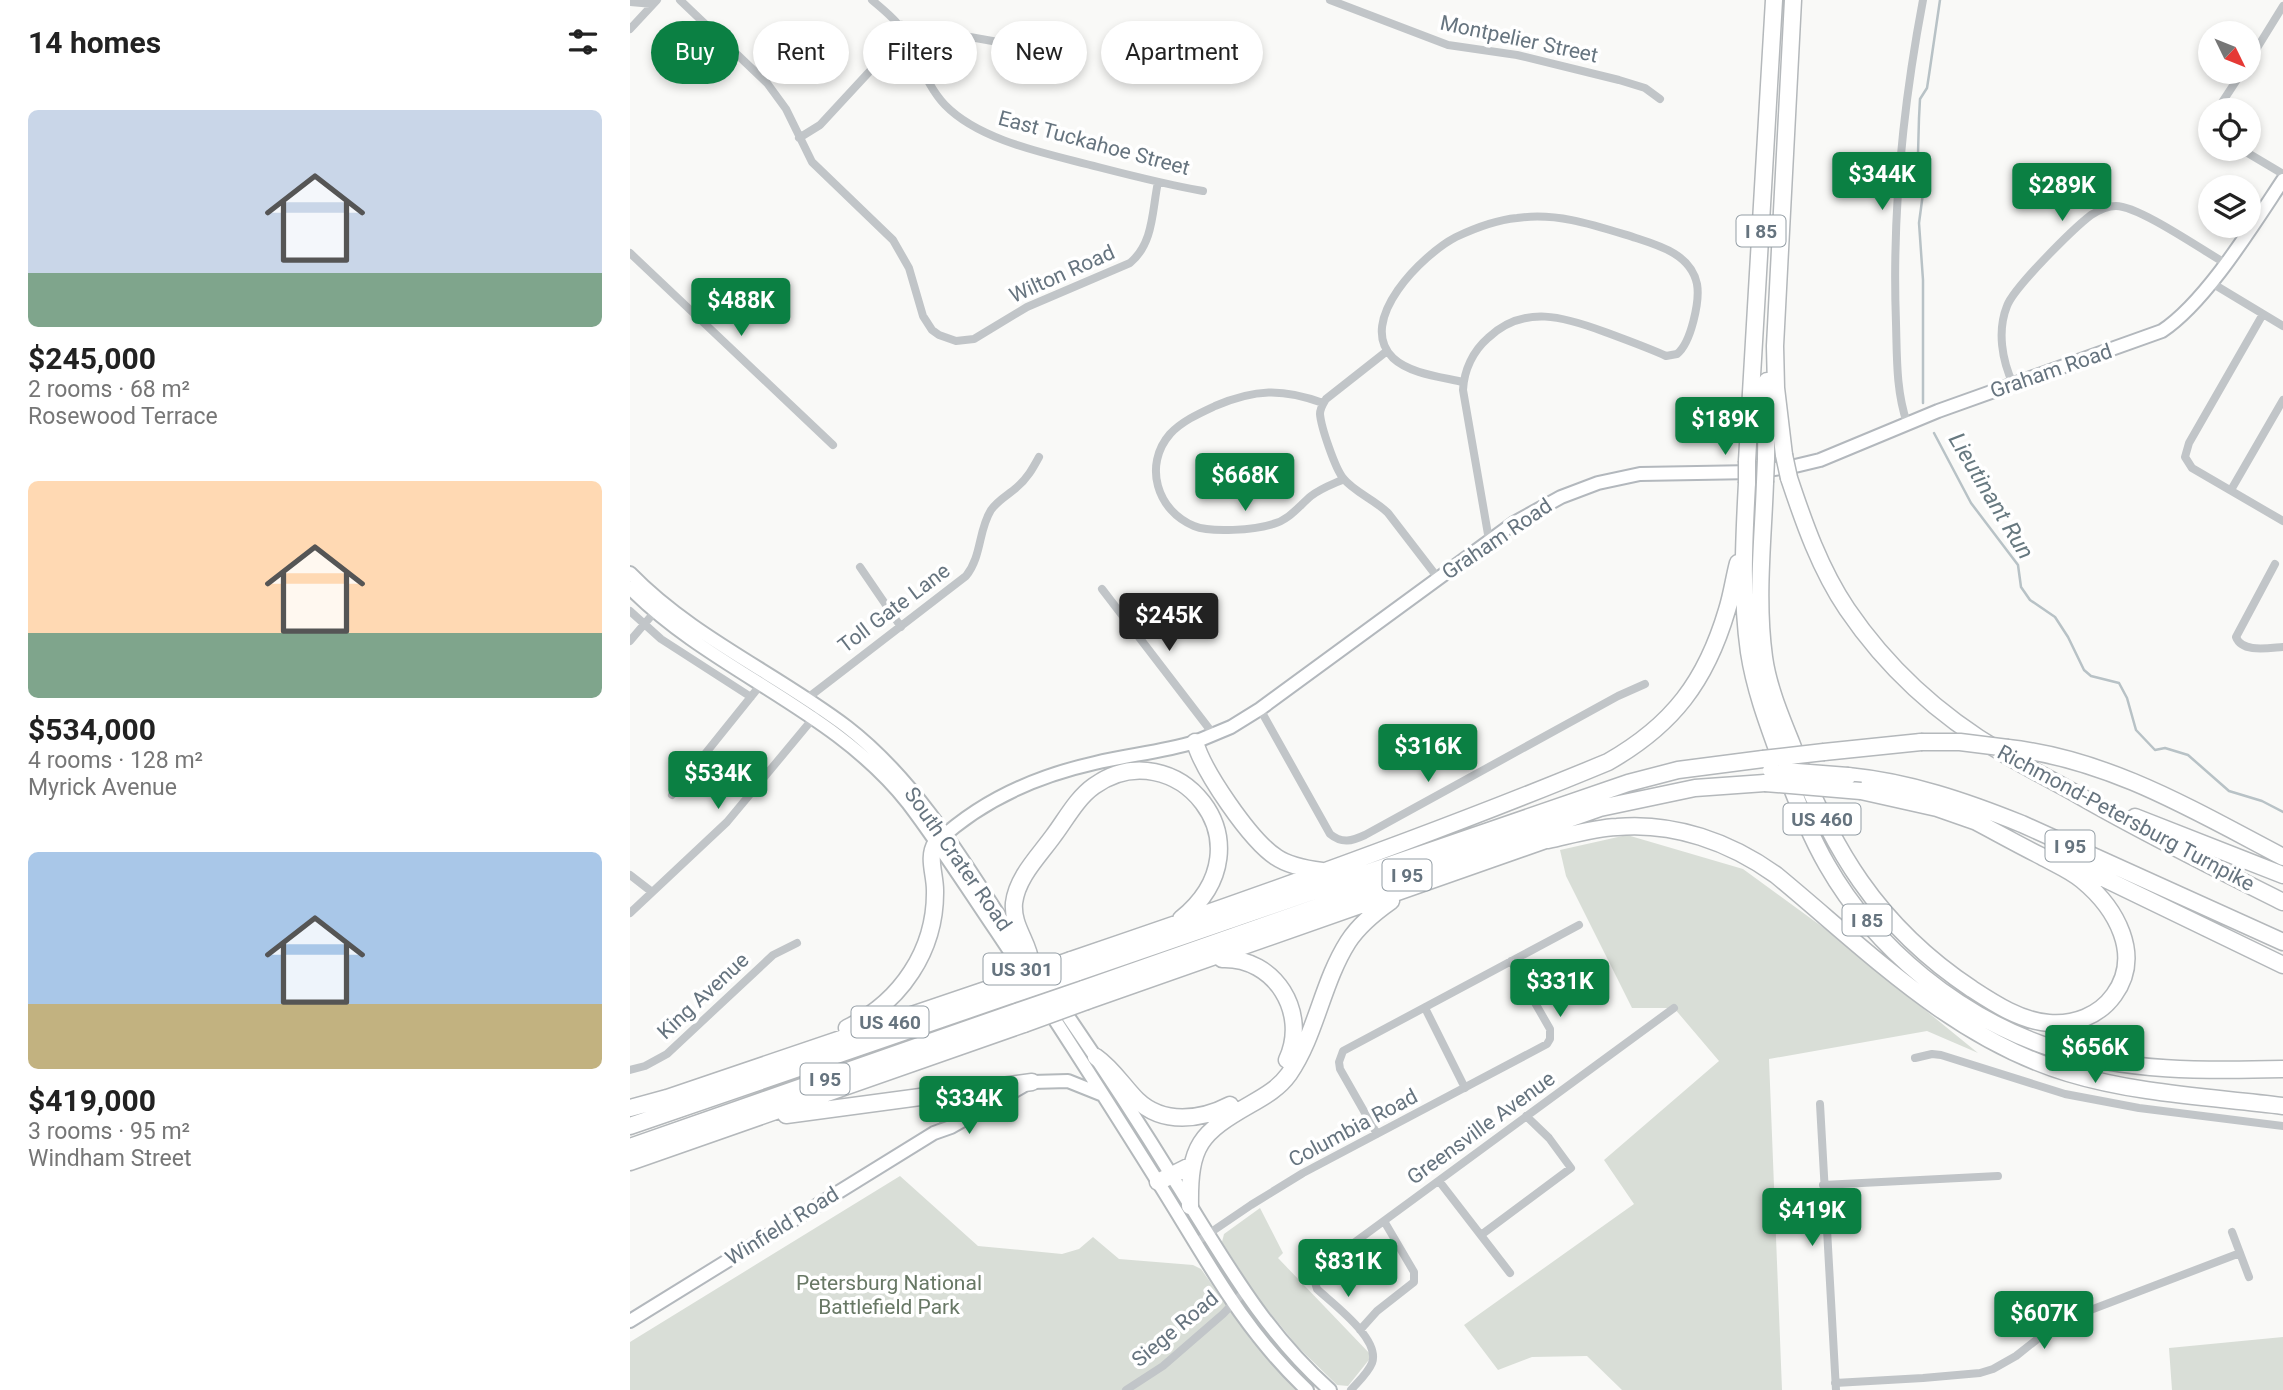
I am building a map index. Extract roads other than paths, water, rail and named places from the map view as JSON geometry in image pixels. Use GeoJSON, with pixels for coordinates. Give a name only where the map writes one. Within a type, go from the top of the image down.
{"type":"FeatureCollection","features":[{"type":"Feature","properties":{"kind":"highway","name":"I 85"},"geometry":{"type":"LineString","coordinates":[[1774,0],[1747,461],[1744,544],[1747,633],[1754,680],[1763,711],[1802,816],[1827,866],[1853,904],[1884,939],[1913,968],[1953,998],[1992,1022],[2063,1051],[2107,1061],[2158,1067],[2283,1072]]}},
{"type":"Feature","properties":{"kind":"highway","name":"Richmond-Petersburg Turnpike"},"geometry":{"type":"LineString","coordinates":[[1793,0],[1776,306],[1776,388],[1789,478],[1808,533],[1832,584],[1850,614],[1881,654],[1897,672],[1951,719],[2001,752],[2123,821],[2283,902]]}},
{"type":"Feature","properties":{"kind":"highway","name":"US 460"},"geometry":{"type":"LineString","coordinates":[[1776,306],[1768,347],[1760,588],[1764,658],[1776,702],[1822,820],[1872,899],[1941,967],[1986,999],[2018,1015],[2046,1023],[2068,1023],[2093,1014],[2112,997],[2124,973],[2126,949],[2118,922],[2098,896],[2070,872],[1971,819]]}},
{"type":"Feature","properties":{"kind":"highway","name":"US 460"},"geometry":{"type":"LineString","coordinates":[[630,1108],[1074,967],[1173,925],[1325,872],[1608,762],[1660,727],[1688,696],[1706,665],[1728,609],[1744,544]]}},
{"type":"Feature","properties":{"kind":"highway"},"geometry":{"type":"LineString","coordinates":[[1766,771],[1824,752],[1921,741],[1960,742],[2056,755],[2113,773],[2168,797],[2283,857]]}},
{"type":"Feature","properties":{"kind":"highway"},"geometry":{"type":"LineString","coordinates":[[1195,742],[1203,765],[1264,848],[1285,862],[1325,872]]}},
{"type":"Feature","properties":{"kind":"highway"},"geometry":{"type":"LineString","coordinates":[[2031,769],[2137,818],[2283,875]]}},
{"type":"Feature","properties":{"kind":"highway","name":"I 95"},"geometry":{"type":"LineString","coordinates":[[630,1147],[1021,1018],[1600,808],[1666,793],[1737,785],[1766,771],[1914,802],[1971,819],[2043,850],[2283,965]]}},
{"type":"Feature","properties":{"kind":"highway","name":"I 95"},"geometry":{"type":"LineString","coordinates":[[1074,967],[1628,783],[1700,774],[1766,771],[1877,779],[1915,787],[1989,811],[2283,942]]}},
{"type":"Feature","properties":{"kind":"highway"},"geometry":{"type":"LineString","coordinates":[[1031,964],[1030,950],[1021,938],[1014,914],[1019,886],[1082,797],[1096,785],[1117,775],[1151,772],[1175,779],[1196,795],[1210,813],[1215,825],[1219,856],[1213,882],[1198,904],[1173,925]]}},
{"type":"Feature","properties":{"kind":"highway"},"geometry":{"type":"LineString","coordinates":[[1085,995],[1202,962],[1548,840],[1603,818],[1670,800],[1715,793],[1737,785]]}},
{"type":"Feature","properties":{"kind":"highway"},"geometry":{"type":"LineString","coordinates":[[1378,852],[1539,813]]}},
{"type":"Feature","properties":{"kind":"highway"},"geometry":{"type":"LineString","coordinates":[[1548,840],[1604,828],[1638,826],[1684,832],[1718,842],[1758,862],[1776,875],[1922,998],[1965,1027],[2001,1046],[2068,1073],[2103,1082],[2146,1090],[2283,1106]]}},
{"type":"Feature","properties":{"kind":"highway"},"geometry":{"type":"LineString","coordinates":[[775,1061],[863,1020],[884,1005],[905,981],[923,951],[933,918],[935,884],[931,854],[940,839]]}},
{"type":"Feature","properties":{"kind":"highway"},"geometry":{"type":"LineString","coordinates":[[1190,1206],[1192,1165],[1204,1138],[1217,1124],[1271,1093],[1287,1076],[1303,1048],[1348,942],[1368,918],[1412,888]]}},
{"type":"Feature","properties":{"kind":"highway"},"geometry":{"type":"LineString","coordinates":[[1096,1057],[1110,1067],[1138,1101],[1157,1112],[1178,1118],[1198,1117],[1218,1111],[1273,1080],[1288,1058],[1294,1041],[1294,1019],[1283,991],[1268,974],[1247,962],[1230,959],[1202,962]]}},
{"type":"Feature","properties":{"kind":"highway","name":"I 95"},"geometry":{"type":"LineString","coordinates":[[630,1126],[1009,989]]}},
{"type":"Feature","properties":{"kind":"highway","name":"US 460"},"geometry":{"type":"LineString","coordinates":[[630,1163],[1021,1018]]}},
{"type":"Feature","properties":{"kind":"highway"},"geometry":{"type":"LineString","coordinates":[[752,1119],[1032,1082]]}},
{"type":"Feature","properties":{"kind":"highway"},"geometry":{"type":"LineString","coordinates":[[1165,1178],[1192,1165]]}},
{"type":"Feature","properties":{"kind":"main road","name":"Graham Road"},"geometry":{"type":"LineString","coordinates":[[940,839],[992,802],[1040,778],[1096,762],[1162,751],[1214,735],[1260,709],[1489,540],[1561,497],[1598,483],[1640,474],[1718,474],[1795,466],[1845,450],[1907,423],[2162,331],[2183,315],[2210,282],[2283,180]]}},
{"type":"Feature","properties":{"kind":"main road","name":"South Crater Road"},"geometry":{"type":"LineString","coordinates":[[630,573],[659,607],[701,645],[762,683],[802,703]]}},
{"type":"Feature","properties":{"kind":"main road","name":"South Crater Road"},"geometry":{"type":"LineString","coordinates":[[630,588],[726,649],[818,713],[870,761],[940,839],[1096,1057],[1165,1178],[1195,1244],[1233,1304],[1270,1354],[1307,1390]]}},
{"type":"Feature","properties":{"kind":"main road","name":"South Crater Road"},"geometry":{"type":"LineString","coordinates":[[940,839],[1106,1096],[1165,1178],[1190,1206],[1244,1292],[1279,1339],[1330,1390]]}},
{"type":"Feature","properties":{"kind":"main road","name":"Winfield Road"},"geometry":{"type":"LineString","coordinates":[[630,1321],[934,1133],[951,1127],[1032,1082],[1068,1081],[1106,1096]]}},
{"type":"Feature","properties":{"kind":"street","name":"Wilton Road"},"geometry":{"type":"LineString","coordinates":[[680,0],[767,83],[786,109],[804,151],[820,173],[893,240],[909,268],[927,324],[939,335],[956,341],[982,335],[1027,307],[1130,263],[1142,251],[1147,240],[1158,182]]}},
{"type":"Feature","properties":{"kind":"street","name":"East Tuckahoe Street"},"geometry":{"type":"LineString","coordinates":[[873,0],[894,21]]}},
{"type":"Feature","properties":{"kind":"street","name":"Montpelier Street"},"geometry":{"type":"LineString","coordinates":[[1330,0],[1448,45],[1517,54],[1645,88],[1660,99]]}},
{"type":"Feature","properties":{"kind":"street"},"geometry":{"type":"LineString","coordinates":[[1907,423],[1899,391],[1895,238],[1904,132],[1923,0]]}},
{"type":"Feature","properties":{"kind":"street"},"geometry":{"type":"LineString","coordinates":[[630,2],[655,2]]}},
{"type":"Feature","properties":{"kind":"street"},"geometry":{"type":"LineString","coordinates":[[630,29],[655,2]]}},
{"type":"Feature","properties":{"kind":"street"},"geometry":{"type":"LineString","coordinates":[[2261,42],[2283,6]]}},
{"type":"Feature","properties":{"kind":"street"},"geometry":{"type":"LineString","coordinates":[[799,138],[820,125],[863,79]]}},
{"type":"Feature","properties":{"kind":"street","name":"East Tuckahoe Street"},"geometry":{"type":"LineString","coordinates":[[932,84],[939,97],[954,113],[975,128],[1053,155],[1203,191]]}},
{"type":"Feature","properties":{"kind":"street"},"geometry":{"type":"LineString","coordinates":[[2261,161],[2283,174]]}},
{"type":"Feature","properties":{"kind":"street"},"geometry":{"type":"LineString","coordinates":[[2013,384],[2005,362],[2002,333],[2003,318],[2011,298],[2093,214],[2110,206],[2138,211],[2225,263]]}},
{"type":"Feature","properties":{"kind":"street"},"geometry":{"type":"LineString","coordinates":[[1463,382],[1400,364],[1387,351],[1381,336],[1384,316],[1405,281],[1423,262],[1456,237],[1486,225],[1517,218],[1568,218],[1661,246],[1689,266],[1693,274],[1698,292],[1692,326],[1682,351],[1672,356],[1564,318],[1526,317],[1503,326],[1485,341],[1469,362],[1463,382],[1470,440],[1489,540]]}},
{"type":"Feature","properties":{"kind":"street"},"geometry":{"type":"LineString","coordinates":[[630,253],[833,445]]}},
{"type":"Feature","properties":{"kind":"street"},"geometry":{"type":"LineString","coordinates":[[2210,282],[2283,326]]}},
{"type":"Feature","properties":{"kind":"street"},"geometry":{"type":"LineString","coordinates":[[2263,314],[2189,443],[2185,457],[2192,468],[2283,521]]}},
{"type":"Feature","properties":{"kind":"street"},"geometry":{"type":"LineString","coordinates":[[1387,351],[1323,403],[1321,421],[1338,470],[1344,479],[1388,513],[1438,578]]}},
{"type":"Feature","properties":{"kind":"street"},"geometry":{"type":"LineString","coordinates":[[1323,403],[1298,395],[1275,392],[1248,393],[1233,398],[1177,427],[1164,441],[1157,461],[1157,483],[1165,503],[1180,518],[1192,526],[1212,530],[1268,526],[1280,522],[1312,496],[1344,479]]}},
{"type":"Feature","properties":{"kind":"street"},"geometry":{"type":"LineString","coordinates":[[2231,490],[2283,400]]}},
{"type":"Feature","properties":{"kind":"street","name":"Toll Gate Lane"},"geometry":{"type":"LineString","coordinates":[[802,703],[966,576],[977,558],[982,533],[991,510],[1024,481],[1039,457]]}},
{"type":"Feature","properties":{"kind":"street"},"geometry":{"type":"LineString","coordinates":[[2275,564],[2236,637],[2245,647],[2283,647]]}},
{"type":"Feature","properties":{"kind":"street"},"geometry":{"type":"LineString","coordinates":[[860,567],[901,627]]}},
{"type":"Feature","properties":{"kind":"street"},"geometry":{"type":"LineString","coordinates":[[1102,589],[1214,735]]}},
{"type":"Feature","properties":{"kind":"street"},"geometry":{"type":"LineString","coordinates":[[630,641],[659,607]]}},
{"type":"Feature","properties":{"kind":"street"},"geometry":{"type":"LineString","coordinates":[[630,611],[685,656],[751,696]]}},
{"type":"Feature","properties":{"kind":"street"},"geometry":{"type":"LineString","coordinates":[[672,795],[762,683]]}},
{"type":"Feature","properties":{"kind":"street"},"geometry":{"type":"LineString","coordinates":[[1260,709],[1330,834],[1336,839],[1348,842],[1645,684]]}},
{"type":"Feature","properties":{"kind":"street"},"geometry":{"type":"LineString","coordinates":[[630,913],[727,822],[818,713]]}},
{"type":"Feature","properties":{"kind":"street"},"geometry":{"type":"LineString","coordinates":[[630,875],[652,892]]}},
{"type":"Feature","properties":{"kind":"street"},"geometry":{"type":"LineString","coordinates":[[1377,1134],[1339,1066],[1343,1051],[1579,925]]}},
{"type":"Feature","properties":{"kind":"street","name":"King Avenue"},"geometry":{"type":"LineString","coordinates":[[630,1070],[645,1066],[667,1054],[773,955],[797,943]]}},
{"type":"Feature","properties":{"kind":"street","name":"Columbia Road"},"geometry":{"type":"LineString","coordinates":[[1195,1244],[1303,1173],[1543,1047],[1550,1039],[1550,1033],[1511,961]]}},
{"type":"Feature","properties":{"kind":"street"},"geometry":{"type":"LineString","coordinates":[[1425,1008],[1465,1088]]}},
{"type":"Feature","properties":{"kind":"street","name":"Greensville Avenue"},"geometry":{"type":"LineString","coordinates":[[1360,1330],[1317,1289],[1314,1279],[1317,1270],[1674,1008]]}},
{"type":"Feature","properties":{"kind":"street"},"geometry":{"type":"LineString","coordinates":[[1915,1058],[1941,1055],[2065,1094],[2108,1103],[2283,1126]]}},
{"type":"Feature","properties":{"kind":"street"},"geometry":{"type":"LineString","coordinates":[[1820,1104],[1835,1386],[1980,1373],[1993,1369],[2016,1356],[2059,1322],[2240,1253]]}},
{"type":"Feature","properties":{"kind":"street"},"geometry":{"type":"LineString","coordinates":[[1481,1235],[1571,1168],[1549,1138],[1526,1116]]}},
{"type":"Feature","properties":{"kind":"street"},"geometry":{"type":"LineString","coordinates":[[1823,1185],[1998,1176]]}},
{"type":"Feature","properties":{"kind":"street"},"geometry":{"type":"LineString","coordinates":[[1439,1181],[1510,1273]]}},
{"type":"Feature","properties":{"kind":"street"},"geometry":{"type":"LineString","coordinates":[[1351,1390],[1371,1366],[1374,1357],[1371,1344],[1360,1330],[1377,1311],[1412,1285],[1415,1277],[1384,1221]]}},
{"type":"Feature","properties":{"kind":"street"},"geometry":{"type":"LineString","coordinates":[[2232,1232],[2249,1277]]}},
{"type":"Feature","properties":{"kind":"street","name":"Siege Road"},"geometry":{"type":"LineString","coordinates":[[1126,1390],[1163,1366],[1244,1292]]}},
{"type":"Feature","properties":{"kind":"waterway","name":"Lieutinant Run"},"geometry":{"type":"LineString","coordinates":[[1923,403],[1923,280],[1919,223],[1926,171],[1918,154],[1919,118],[1920,99],[1927,88],[1940,0]]}},
{"type":"Feature","properties":{"kind":"waterway","name":"Lieutinant Run"},"geometry":{"type":"LineString","coordinates":[[1934,433],[1971,503],[2018,565],[2021,587],[2030,600],[2055,617],[2084,670],[2091,676],[2119,683],[2127,698],[2136,730],[2155,750],[2165,748],[2188,755],[2229,791],[2262,801],[2283,812]]}},
{"type":"Feature","properties":{"kind":"park label","name":"Petersburg National Battlefield Park"},"geometry":{"type":"Point","coordinates":[889,1295]}}]}
